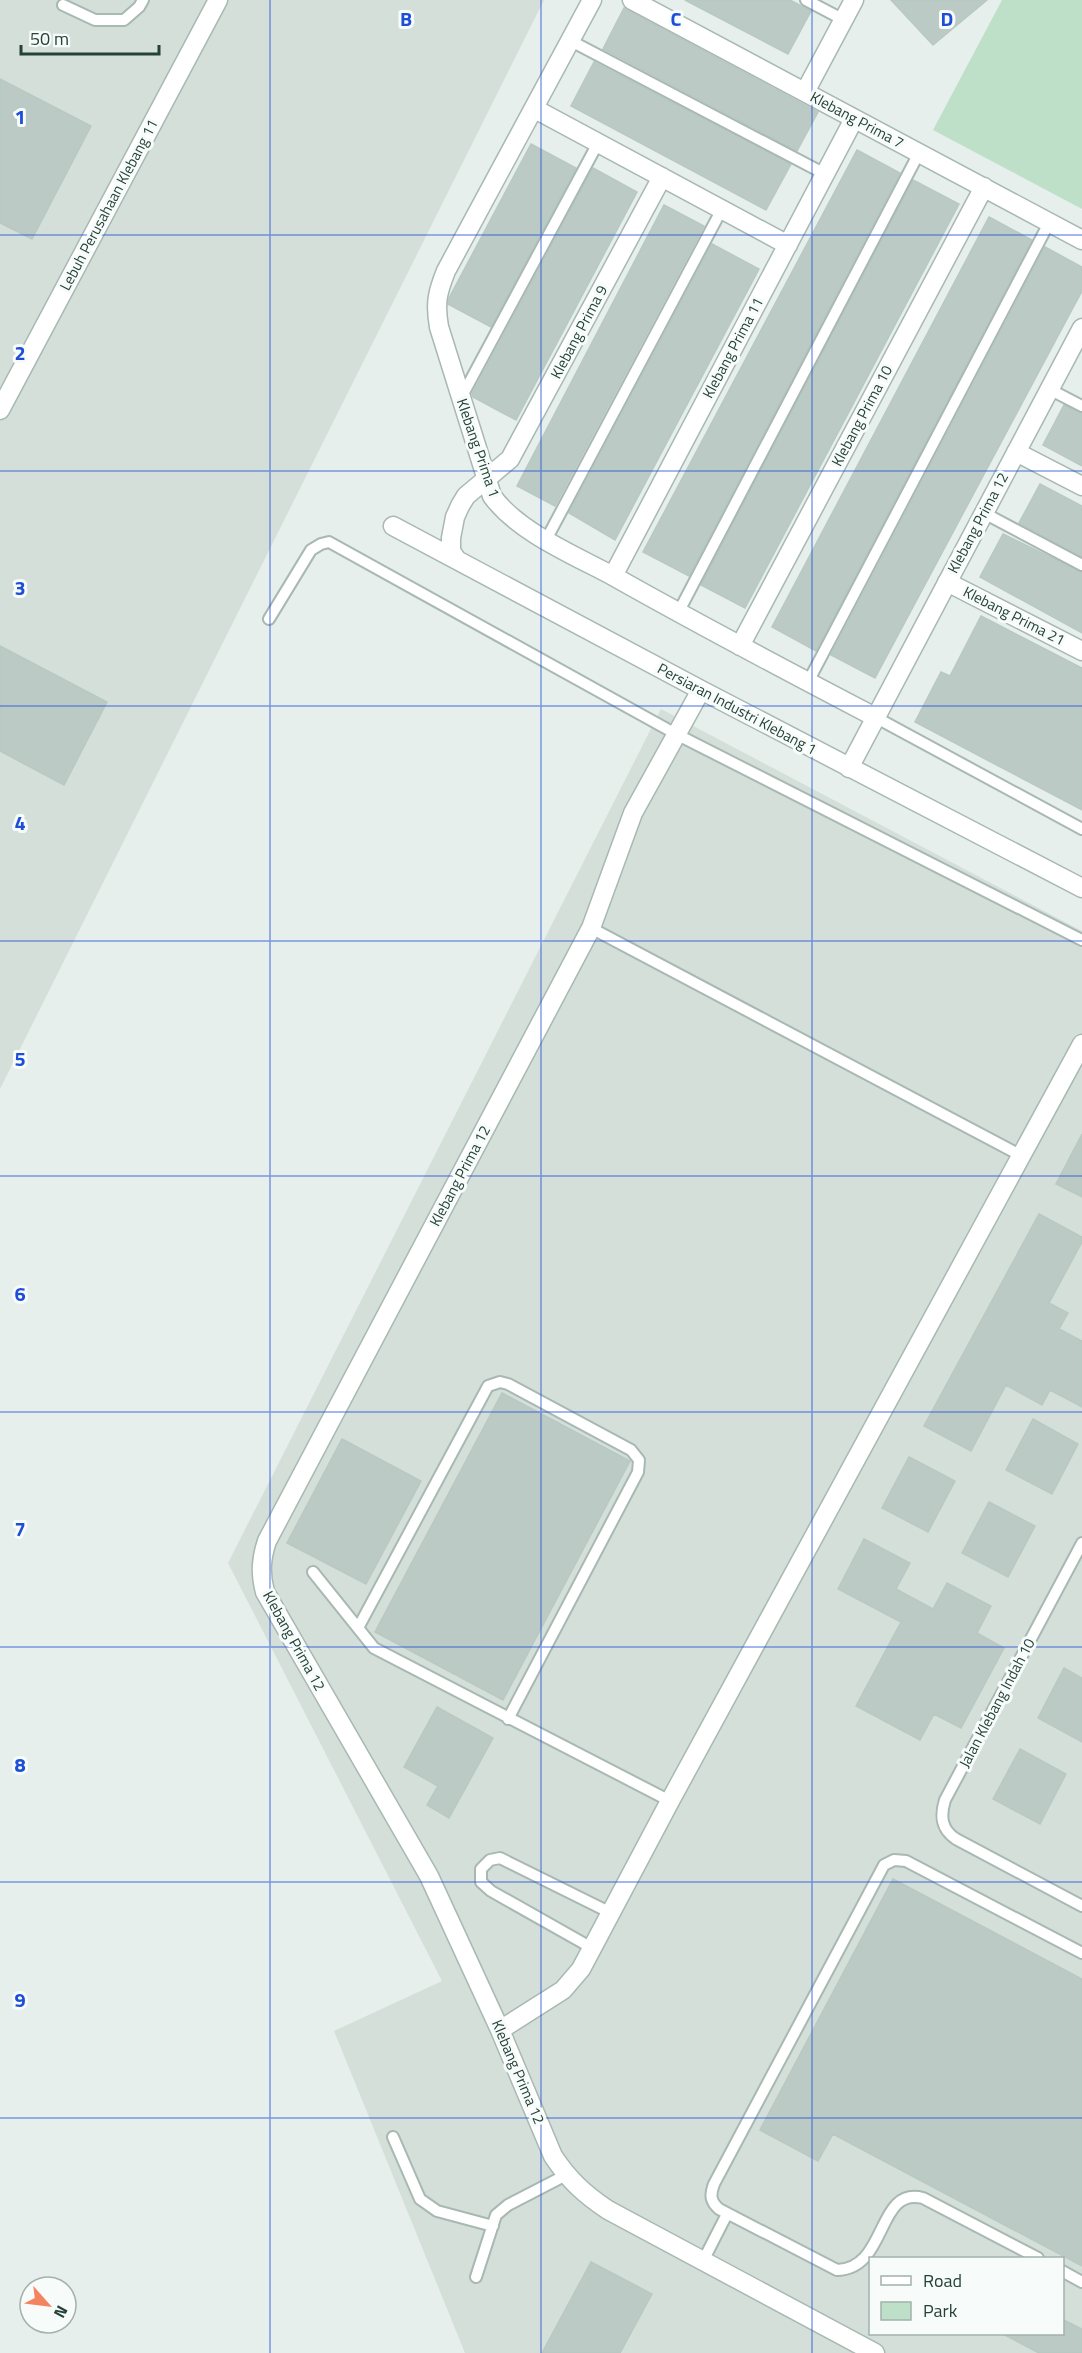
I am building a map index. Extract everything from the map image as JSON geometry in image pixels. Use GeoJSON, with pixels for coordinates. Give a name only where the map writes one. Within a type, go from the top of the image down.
{"type":"FeatureCollection","features":[{"type":"Feature","properties":{"kind":"street","name":"Lebuh Perusahaan Klebang 11"},"geometry":{"type":"LineString","coordinates":[[0,411],[4,391],[218,0]]}},
{"type":"Feature","properties":{"kind":"street","name":"Klebang Prima 1"},"geometry":{"type":"LineString","coordinates":[[592,0],[446,271],[438,290],[436,307],[439,327],[492,496],[499,507],[546,540],[875,717]]}},
{"type":"Feature","properties":{"kind":"street","name":"Klebang Prima 7"},"geometry":{"type":"LineString","coordinates":[[632,0],[1082,240]]}},
{"type":"Feature","properties":{"kind":"street"},"geometry":{"type":"LineString","coordinates":[[805,92],[854,0]]}},
{"type":"Feature","properties":{"kind":"street"},"geometry":{"type":"LineString","coordinates":[[535,109],[788,245]]}},
{"type":"Feature","properties":{"kind":"street","name":"Klebang Prima 11"},"geometry":{"type":"LineString","coordinates":[[613,576],[854,119]]}},
{"type":"Feature","properties":{"kind":"street","name":"Klebang Prima 9"},"geometry":{"type":"LineString","coordinates":[[457,560],[451,551],[452,527],[466,496],[510,459],[662,177]]}},
{"type":"Feature","properties":{"kind":"street","name":"Klebang Prima 10"},"geometry":{"type":"LineString","coordinates":[[740,646],[984,187]]}},
{"type":"Feature","properties":{"kind":"street","name":"Klebang Prima 12"},"geometry":{"type":"LineString","coordinates":[[849,768],[1082,328]]}},
{"type":"Feature","properties":{"kind":"street"},"geometry":{"type":"LineString","coordinates":[[1016,452],[1082,486]]}},
{"type":"Feature","properties":{"kind":"street","name":"Persiaran Industri Klebang 1"},"geometry":{"type":"LineString","coordinates":[[393,526],[849,768],[1082,888]]}},
{"type":"Feature","properties":{"kind":"street","name":"Klebang Prima 21"},"geometry":{"type":"LineString","coordinates":[[947,582],[1082,651]]}},
{"type":"Feature","properties":{"kind":"street","name":"Klebang Prima 12"},"geometry":{"type":"LineString","coordinates":[[701,690],[633,813],[591,927],[267,1541],[261,1560],[261,1576],[265,1592],[429,1876],[500,2030],[553,2156],[566,2175],[583,2194],[608,2210],[875,2353]]}},
{"type":"Feature","properties":{"kind":"street"},"geometry":{"type":"LineString","coordinates":[[500,2030],[563,1990],[581,1969],[1082,1044]]}},
{"type":"Feature","properties":{"kind":"lane"},"geometry":{"type":"LineString","coordinates":[[63,5],[95,20],[124,20],[139,7],[143,0]]}},
{"type":"Feature","properties":{"kind":"lane"},"geometry":{"type":"LineString","coordinates":[[806,0],[844,20]]}},
{"type":"Feature","properties":{"kind":"lane"},"geometry":{"type":"LineString","coordinates":[[571,41],[825,174]]}},
{"type":"Feature","properties":{"kind":"lane"},"geometry":{"type":"LineString","coordinates":[[461,398],[598,143]]}},
{"type":"Feature","properties":{"kind":"lane"},"geometry":{"type":"LineString","coordinates":[[678,613],[919,153]]}},
{"type":"Feature","properties":{"kind":"lane"},"geometry":{"type":"LineString","coordinates":[[546,540],[722,209]]}},
{"type":"Feature","properties":{"kind":"lane"},"geometry":{"type":"LineString","coordinates":[[808,682],[1049,223]]}},
{"type":"Feature","properties":{"kind":"lane"},"geometry":{"type":"LineString","coordinates":[[1050,389],[1082,406]]}},
{"type":"Feature","properties":{"kind":"lane"},"geometry":{"type":"LineString","coordinates":[[984,513],[1082,565]]}},
{"type":"Feature","properties":{"kind":"lane"},"geometry":{"type":"LineString","coordinates":[[269,619],[311,550],[329,542],[676,734],[1082,940]]}},
{"type":"Feature","properties":{"kind":"lane"},"geometry":{"type":"LineString","coordinates":[[875,717],[1082,829]]}},
{"type":"Feature","properties":{"kind":"lane"},"geometry":{"type":"LineString","coordinates":[[591,927],[1020,1155]]}},
{"type":"Feature","properties":{"kind":"lane"},"geometry":{"type":"LineString","coordinates":[[358,1628],[488,1386],[500,1382],[508,1384],[631,1450],[639,1460],[638,1472],[508,1719]]}},
{"type":"Feature","properties":{"kind":"lane","name":"Jalan Klebang Indah 10"},"geometry":{"type":"LineString","coordinates":[[1082,1543],[945,1800],[942,1810],[944,1827],[956,1839],[1082,1906]]}},
{"type":"Feature","properties":{"kind":"lane"},"geometry":{"type":"LineString","coordinates":[[313,1572],[374,1648],[670,1801]]}},
{"type":"Feature","properties":{"kind":"lane"},"geometry":{"type":"LineString","coordinates":[[592,1948],[491,1891],[481,1881],[482,1869],[490,1860],[500,1858],[611,1913]]}},
{"type":"Feature","properties":{"kind":"lane"},"geometry":{"type":"LineString","coordinates":[[1034,2257],[923,2198],[915,2196],[899,2201],[860,2264],[847,2270],[837,2270],[727,2214],[712,2203],[711,2194],[714,2184],[884,1865],[894,1860],[906,1861],[1082,1953]]}},
{"type":"Feature","properties":{"kind":"lane"},"geometry":{"type":"LineString","coordinates":[[393,2137],[420,2199],[438,2211],[493,2226]]}},
{"type":"Feature","properties":{"kind":"lane"},"geometry":{"type":"LineString","coordinates":[[476,2277],[496,2215],[508,2205],[566,2175]]}},
{"type":"Feature","properties":{"kind":"lane"},"geometry":{"type":"LineString","coordinates":[[703,2261],[727,2214]]}},
{"type":"Feature","properties":{"kind":"lane"},"geometry":{"type":"LineString","coordinates":[[1064,2272],[1082,2282]]}},
{"type":"Feature","properties":{"kind":"shaded area"},"geometry":{"type":"Polygon","coordinates":[[[0,0],[544,0],[0,1089],[0,0]]]}},
{"type":"Feature","properties":{"kind":"shaded area"},"geometry":{"type":"Polygon","coordinates":[[[661,709],[1082,931],[1082,2353],[465,2353],[334,2031],[442,1981],[228,1563],[661,709]]]}},
{"type":"Feature","properties":{"kind":"green space"},"geometry":{"type":"Polygon","coordinates":[[[1002,0],[1082,0],[1082,209],[933,130],[1002,0]]]}},
{"type":"Feature","properties":{"kind":"building"},"geometry":{"type":"Polygon","coordinates":[[[685,0],[790,0],[811,11],[788,54],[685,0]]]}},
{"type":"Feature","properties":{"kind":"building"},"geometry":{"type":"Polygon","coordinates":[[[891,0],[987,0],[933,45],[891,0]]]}},
{"type":"Feature","properties":{"kind":"building"},"geometry":{"type":"Polygon","coordinates":[[[624,8],[818,112],[797,151],[603,49],[624,8]]]}},
{"type":"Feature","properties":{"kind":"building"},"geometry":{"type":"Polygon","coordinates":[[[594,62],[791,164],[766,210],[571,106],[594,62]]]}},
{"type":"Feature","properties":{"kind":"building"},"geometry":{"type":"Polygon","coordinates":[[[0,79],[91,126],[32,239],[0,223],[0,79]]]}},
{"type":"Feature","properties":{"kind":"building"},"geometry":{"type":"Polygon","coordinates":[[[531,144],[576,168],[491,327],[448,304],[449,298],[531,144]]]}},
{"type":"Feature","properties":{"kind":"building"},"geometry":{"type":"Polygon","coordinates":[[[857,150],[900,173],[689,576],[643,552],[857,150]]]}},
{"type":"Feature","properties":{"kind":"building"},"geometry":{"type":"Polygon","coordinates":[[[593,168],[637,192],[516,420],[473,397],[472,394],[593,168]]]}},
{"type":"Feature","properties":{"kind":"building"},"geometry":{"type":"Polygon","coordinates":[[[913,180],[959,204],[745,608],[701,585],[913,180]]]}},
{"type":"Feature","properties":{"kind":"building"},"geometry":{"type":"Polygon","coordinates":[[[664,205],[704,226],[555,506],[517,486],[664,205]]]}},
{"type":"Feature","properties":{"kind":"building"},"geometry":{"type":"Polygon","coordinates":[[[989,217],[1032,240],[816,651],[772,627],[989,217]]]}},
{"type":"Feature","properties":{"kind":"building"},"geometry":{"type":"Polygon","coordinates":[[[712,244],[759,269],[615,540],[569,513],[712,244]]]}},
{"type":"Feature","properties":{"kind":"building"},"geometry":{"type":"Polygon","coordinates":[[[1045,247],[1082,267],[1082,291],[875,678],[831,655],[1045,247]]]}},
{"type":"Feature","properties":{"kind":"building"},"geometry":{"type":"Polygon","coordinates":[[[1064,405],[1082,413],[1082,466],[1043,445],[1064,405]]]}},
{"type":"Feature","properties":{"kind":"building"},"geometry":{"type":"Polygon","coordinates":[[[1040,484],[1082,506],[1082,557],[1019,523],[1040,484]]]}},
{"type":"Feature","properties":{"kind":"building"},"geometry":{"type":"Polygon","coordinates":[[[1003,534],[1082,572],[1082,633],[980,577],[1003,534]]]}},
{"type":"Feature","properties":{"kind":"building"},"geometry":{"type":"Polygon","coordinates":[[[981,616],[1082,668],[1082,810],[915,722],[941,672],[950,676],[981,616]]]}},
{"type":"Feature","properties":{"kind":"building"},"geometry":{"type":"Polygon","coordinates":[[[0,646],[107,702],[64,785],[0,751],[0,646]]]}},
{"type":"Feature","properties":{"kind":"building"},"geometry":{"type":"Polygon","coordinates":[[[1082,1134],[1082,1197],[1056,1184],[1082,1134]]]}},
{"type":"Feature","properties":{"kind":"building"},"geometry":{"type":"Polygon","coordinates":[[[1039,1214],[1082,1237],[1082,1242],[1049,1303],[1068,1313],[1059,1329],[1082,1341],[1082,1407],[1050,1390],[1042,1405],[1006,1385],[971,1451],[924,1426],[1039,1214]]]}},
{"type":"Feature","properties":{"kind":"building"},"geometry":{"type":"Polygon","coordinates":[[[502,1393],[630,1461],[503,1700],[375,1632],[502,1393]]]}},
{"type":"Feature","properties":{"kind":"building"},"geometry":{"type":"Polygon","coordinates":[[[1033,1419],[1078,1444],[1052,1494],[1006,1470],[1033,1419]]]}},
{"type":"Feature","properties":{"kind":"building"},"geometry":{"type":"Polygon","coordinates":[[[342,1439],[421,1481],[366,1584],[287,1543],[342,1439]]]}},
{"type":"Feature","properties":{"kind":"building"},"geometry":{"type":"Polygon","coordinates":[[[909,1457],[955,1481],[928,1532],[882,1508],[909,1457]]]}},
{"type":"Feature","properties":{"kind":"building"},"geometry":{"type":"Polygon","coordinates":[[[989,1502],[1035,1526],[1008,1577],[962,1553],[989,1502]]]}},
{"type":"Feature","properties":{"kind":"building"},"geometry":{"type":"Polygon","coordinates":[[[864,1539],[910,1563],[896,1589],[933,1609],[947,1583],[991,1606],[977,1633],[1004,1648],[961,1728],[934,1714],[920,1740],[856,1706],[901,1622],[838,1589],[864,1539]]]}},
{"type":"Feature","properties":{"kind":"building"},"geometry":{"type":"Polygon","coordinates":[[[1064,1668],[1082,1678],[1082,1742],[1038,1718],[1064,1668]]]}},
{"type":"Feature","properties":{"kind":"building"},"geometry":{"type":"Polygon","coordinates":[[[437,1707],[493,1738],[449,1818],[427,1805],[438,1786],[404,1767],[437,1707]]]}},
{"type":"Feature","properties":{"kind":"building"},"geometry":{"type":"Polygon","coordinates":[[[1020,1749],[1066,1774],[1040,1824],[993,1799],[1020,1749]]]}},
{"type":"Feature","properties":{"kind":"building"},"geometry":{"type":"Polygon","coordinates":[[[893,1879],[1082,1979],[1082,2266],[833,2134],[818,2161],[760,2130],[893,1879]]]}},
{"type":"Feature","properties":{"kind":"building"},"geometry":{"type":"Polygon","coordinates":[[[591,2262],[652,2294],[620,2353],[542,2353],[591,2262]]]}},
{"type":"Feature","properties":{"kind":"building"},"geometry":{"type":"Polygon","coordinates":[[[1064,2320],[1082,2329],[1082,2353],[1039,2353],[1005,2335],[1064,2335],[1064,2320]]]}}]}
